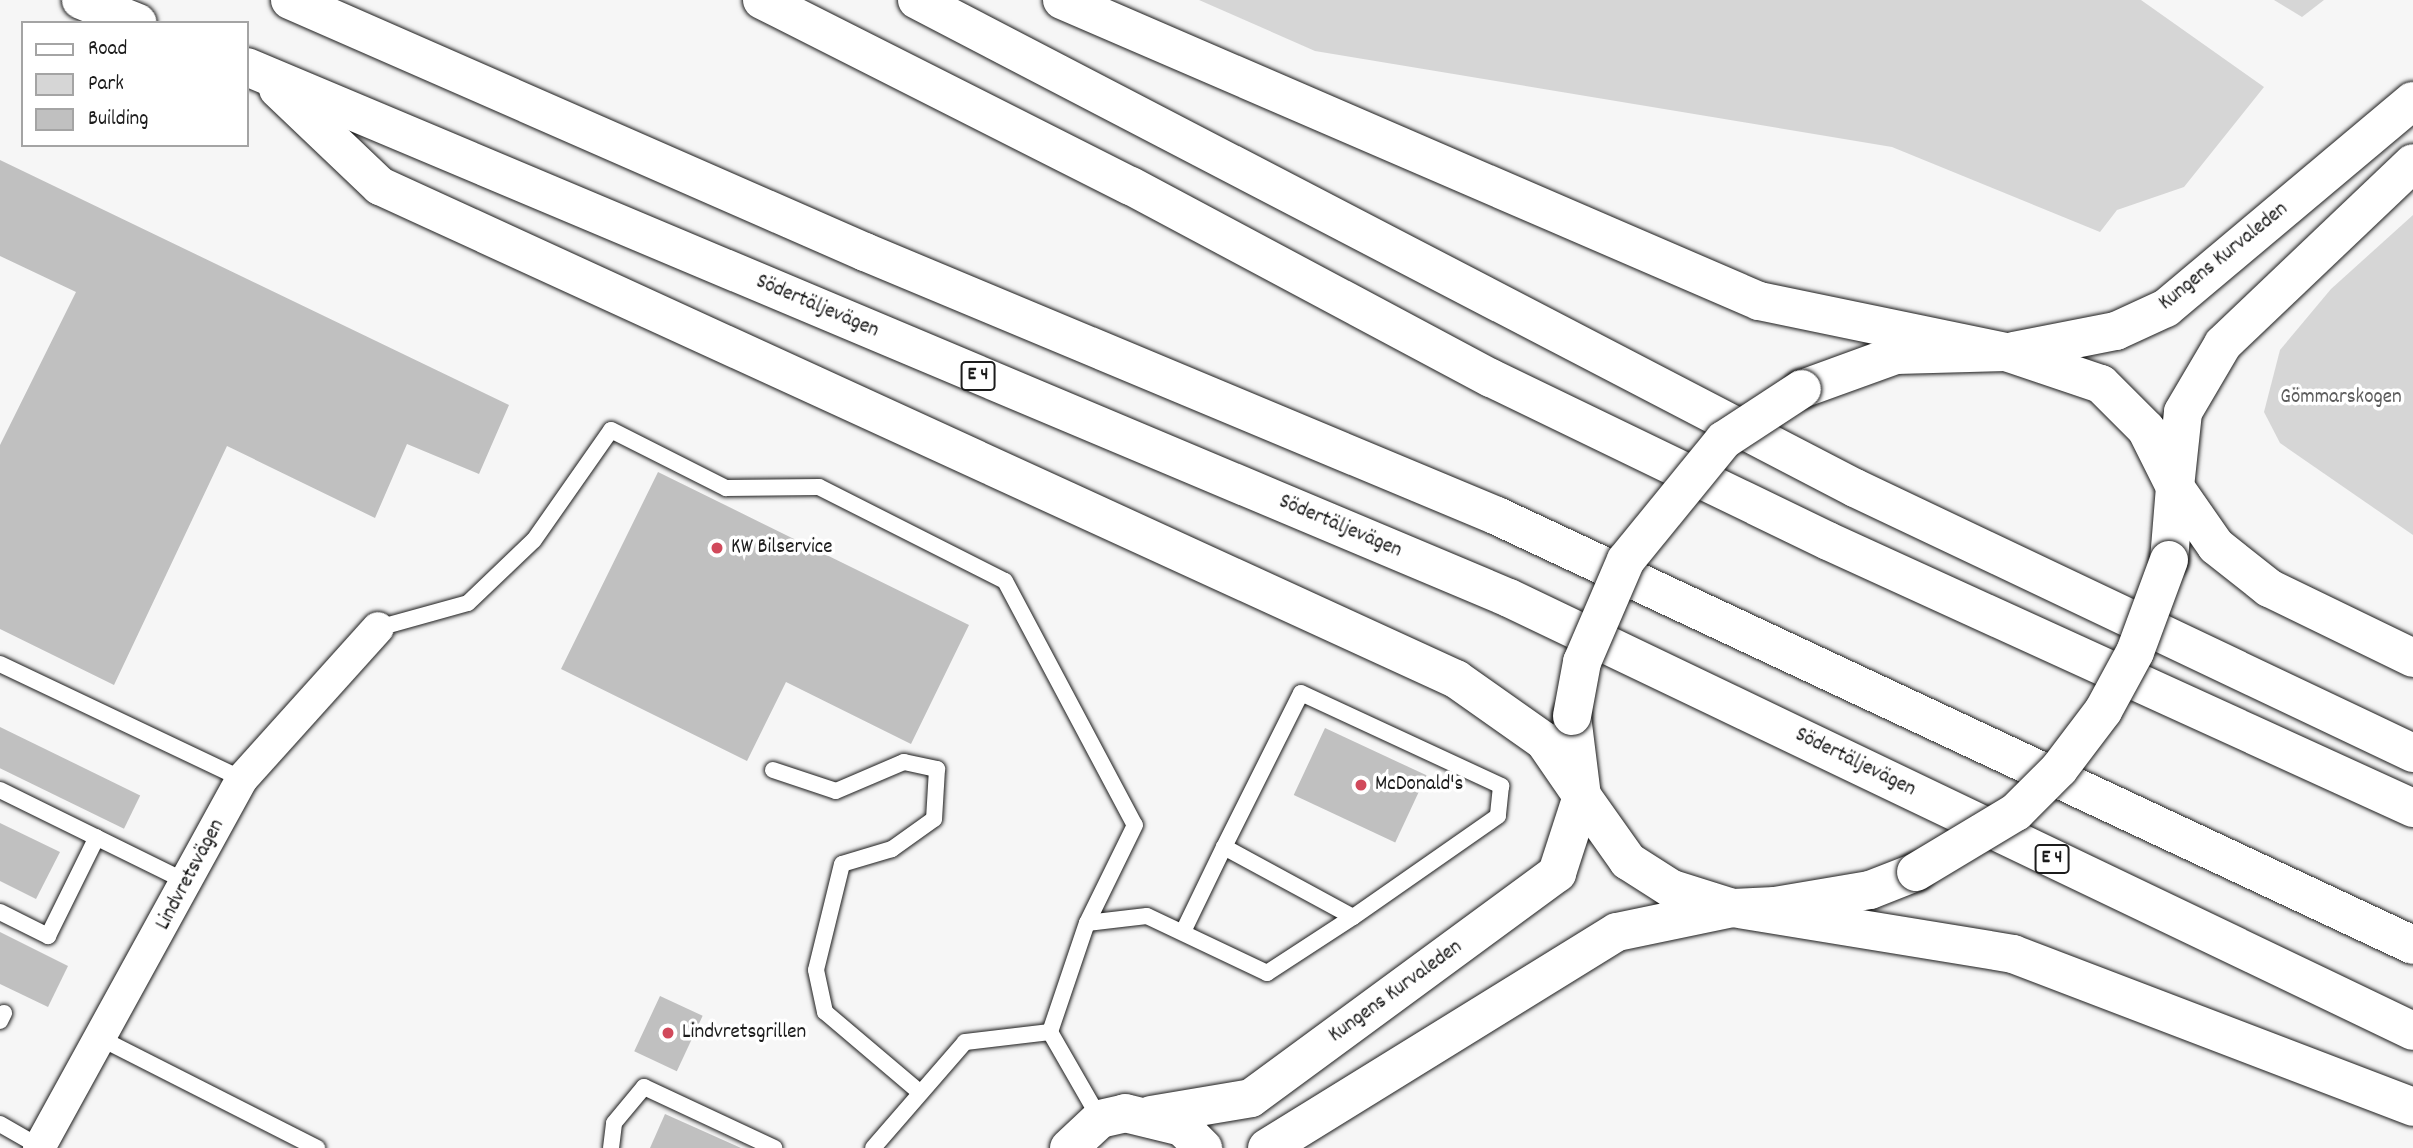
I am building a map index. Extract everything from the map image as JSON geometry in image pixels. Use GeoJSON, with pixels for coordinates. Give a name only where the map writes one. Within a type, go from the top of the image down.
{"type":"FeatureCollection","features":[{"type":"Feature","properties":{"kind":"main road"},"geometry":{"type":"LineString","coordinates":[[81,0],[133,21]]}},
{"type":"Feature","properties":{"kind":"main road"},"geometry":{"type":"LineString","coordinates":[[290,0],[865,251],[1497,516],[2413,945]]}},
{"type":"Feature","properties":{"kind":"main road"},"geometry":{"type":"LineString","coordinates":[[762,0],[1130,186],[1491,378],[1828,541],[2413,808]]}},
{"type":"Feature","properties":{"kind":"main road"},"geometry":{"type":"LineString","coordinates":[[917,0],[1843,482],[2413,753]]}},
{"type":"Feature","properties":{"kind":"main road"},"geometry":{"type":"LineString","coordinates":[[1062,0],[1759,300],[2006,352],[2101,384],[2146,429],[2175,487],[2216,546],[2269,588],[2413,658]]}},
{"type":"Feature","properties":{"kind":"main road"},"geometry":{"type":"LineString","coordinates":[[254,70],[380,186],[1456,678],[1544,741],[1629,861],[1672,889],[1732,908],[2013,954],[2413,1107]]}},
{"type":"Feature","properties":{"kind":"main road","name":"Södertäljevägen"},"geometry":{"type":"LineString","coordinates":[[254,70],[1510,598],[2413,1031]]}},
{"type":"Feature","properties":{"kind":"main road","name":"Kungens Kurvaleden"},"geometry":{"type":"LineString","coordinates":[[2006,352],[2116,331],[2166,308],[2413,101]]}},
{"type":"Feature","properties":{"kind":"main road"},"geometry":{"type":"LineString","coordinates":[[1268,1148],[1618,932],[1732,908],[1820,901],[1916,872],[2016,812],[2059,769],[2103,711],[2135,652],[2169,560],[2183,412],[2223,344],[2413,163]]}},
{"type":"Feature","properties":{"kind":"main road"},"geometry":{"type":"LineString","coordinates":[[1582,796],[1572,716],[1582,662],[1639,542],[1724,440],[1802,389],[1896,355],[2006,352]]}},
{"type":"Feature","properties":{"kind":"main road","name":"Kungens Kurvaleden"},"geometry":{"type":"LineString","coordinates":[[1100,1119],[1151,1115],[1251,1098],[1557,873],[1582,796]]}},
{"type":"Feature","properties":{"kind":"main road"},"geometry":{"type":"LineString","coordinates":[[1151,1115],[1182,1127],[1203,1148]]}},
{"type":"Feature","properties":{"kind":"main road"},"geometry":{"type":"LineString","coordinates":[[1069,1148],[1100,1119]]}},
{"type":"Feature","properties":{"kind":"street","name":"Lindvretsvägen"},"geometry":{"type":"LineString","coordinates":[[40,1147],[104,1040],[242,779],[378,628]]}},
{"type":"Feature","properties":{"kind":"lane"},"geometry":{"type":"LineString","coordinates":[[378,628],[468,603],[534,540],[611,430],[726,488],[819,487],[1004,581],[1135,825],[1087,923],[1050,1032],[1100,1119]]}},
{"type":"Feature","properties":{"kind":"lane"},"geometry":{"type":"LineString","coordinates":[[0,664],[242,779]]}},
{"type":"Feature","properties":{"kind":"lane"},"geometry":{"type":"LineString","coordinates":[[1087,923],[1147,916],[1267,973],[1498,816],[1501,786],[1301,693],[1182,932]]}},
{"type":"Feature","properties":{"kind":"lane"},"geometry":{"type":"LineString","coordinates":[[773,769],[836,792],[904,762],[937,769],[934,819],[892,849],[842,864],[816,970],[825,1012],[918,1091]]}},
{"type":"Feature","properties":{"kind":"lane"},"geometry":{"type":"LineString","coordinates":[[0,790],[187,882]]}},
{"type":"Feature","properties":{"kind":"lane"},"geometry":{"type":"LineString","coordinates":[[0,912],[48,936],[97,837]]}},
{"type":"Feature","properties":{"kind":"lane"},"geometry":{"type":"LineString","coordinates":[[1224,847],[1353,917]]}},
{"type":"Feature","properties":{"kind":"lane"},"geometry":{"type":"LineString","coordinates":[[873,1148],[918,1091],[965,1042],[1050,1032]]}},
{"type":"Feature","properties":{"kind":"lane"},"geometry":{"type":"LineString","coordinates":[[104,1040],[317,1148]]}},
{"type":"Feature","properties":{"kind":"lane"},"geometry":{"type":"LineString","coordinates":[[611,1148],[614,1123],[644,1087],[774,1148]]}},
{"type":"Feature","properties":{"kind":"lane"},"geometry":{"type":"LineString","coordinates":[[0,1124],[40,1147]]}},
{"type":"Feature","properties":{"kind":"green space"},"geometry":{"type":"Polygon","coordinates":[[[1199,0],[2141,0],[2264,87],[2184,187],[2117,210],[2100,232],[1892,147],[1315,51],[1199,0]]]}},
{"type":"Feature","properties":{"kind":"green space"},"geometry":{"type":"Polygon","coordinates":[[[2274,0],[2324,0],[2302,17],[2274,0]]]}},
{"type":"Feature","properties":{"kind":"green space","name":"Gömmarskogen"},"geometry":{"type":"Polygon","coordinates":[[[2413,215],[2413,535],[2280,443],[2264,412],[2280,350],[2331,289],[2413,215]]]}},
{"type":"Feature","properties":{"kind":"building"},"geometry":{"type":"Polygon","coordinates":[[[0,160],[509,405],[479,474],[407,444],[375,518],[227,446],[114,685],[0,629],[0,445],[76,292],[0,256],[0,160]]]}},
{"type":"Feature","properties":{"kind":"building","name":"KW Bilservice"},"geometry":{"type":"Polygon","coordinates":[[[658,472],[969,625],[911,744],[786,682],[747,761],[561,669],[658,472]]]}},
{"type":"Feature","properties":{"kind":"building"},"geometry":{"type":"Polygon","coordinates":[[[0,727],[140,795],[124,829],[0,768],[0,727]]]}},
{"type":"Feature","properties":{"kind":"building","name":"McDonald's"},"geometry":{"type":"Polygon","coordinates":[[[1325,728],[1427,775],[1395,842],[1294,795],[1325,728]]]}},
{"type":"Feature","properties":{"kind":"building"},"geometry":{"type":"Polygon","coordinates":[[[0,823],[60,852],[36,899],[0,881],[0,823]]]}},
{"type":"Feature","properties":{"kind":"building"},"geometry":{"type":"Polygon","coordinates":[[[0,932],[68,966],[48,1007],[0,984],[0,932]]]}},
{"type":"Feature","properties":{"kind":"building","name":"Lindvretsgrillen"},"geometry":{"type":"Polygon","coordinates":[[[660,996],[703,1016],[677,1071],[634,1051],[660,996]]]}},
{"type":"Feature","properties":{"kind":"building"},"geometry":{"type":"Polygon","coordinates":[[[665,1114],[741,1148],[650,1148],[665,1114]]]}},
{"type":"Feature","properties":{"kind":"place","name":"KW Bilservice"},"geometry":{"type":"Point","coordinates":[717,548]}},
{"type":"Feature","properties":{"kind":"place","name":"McDonald's"},"geometry":{"type":"Point","coordinates":[1361,785]}},
{"type":"Feature","properties":{"kind":"place","name":"Lindvretsgrillen"},"geometry":{"type":"Point","coordinates":[668,1033]}}]}
